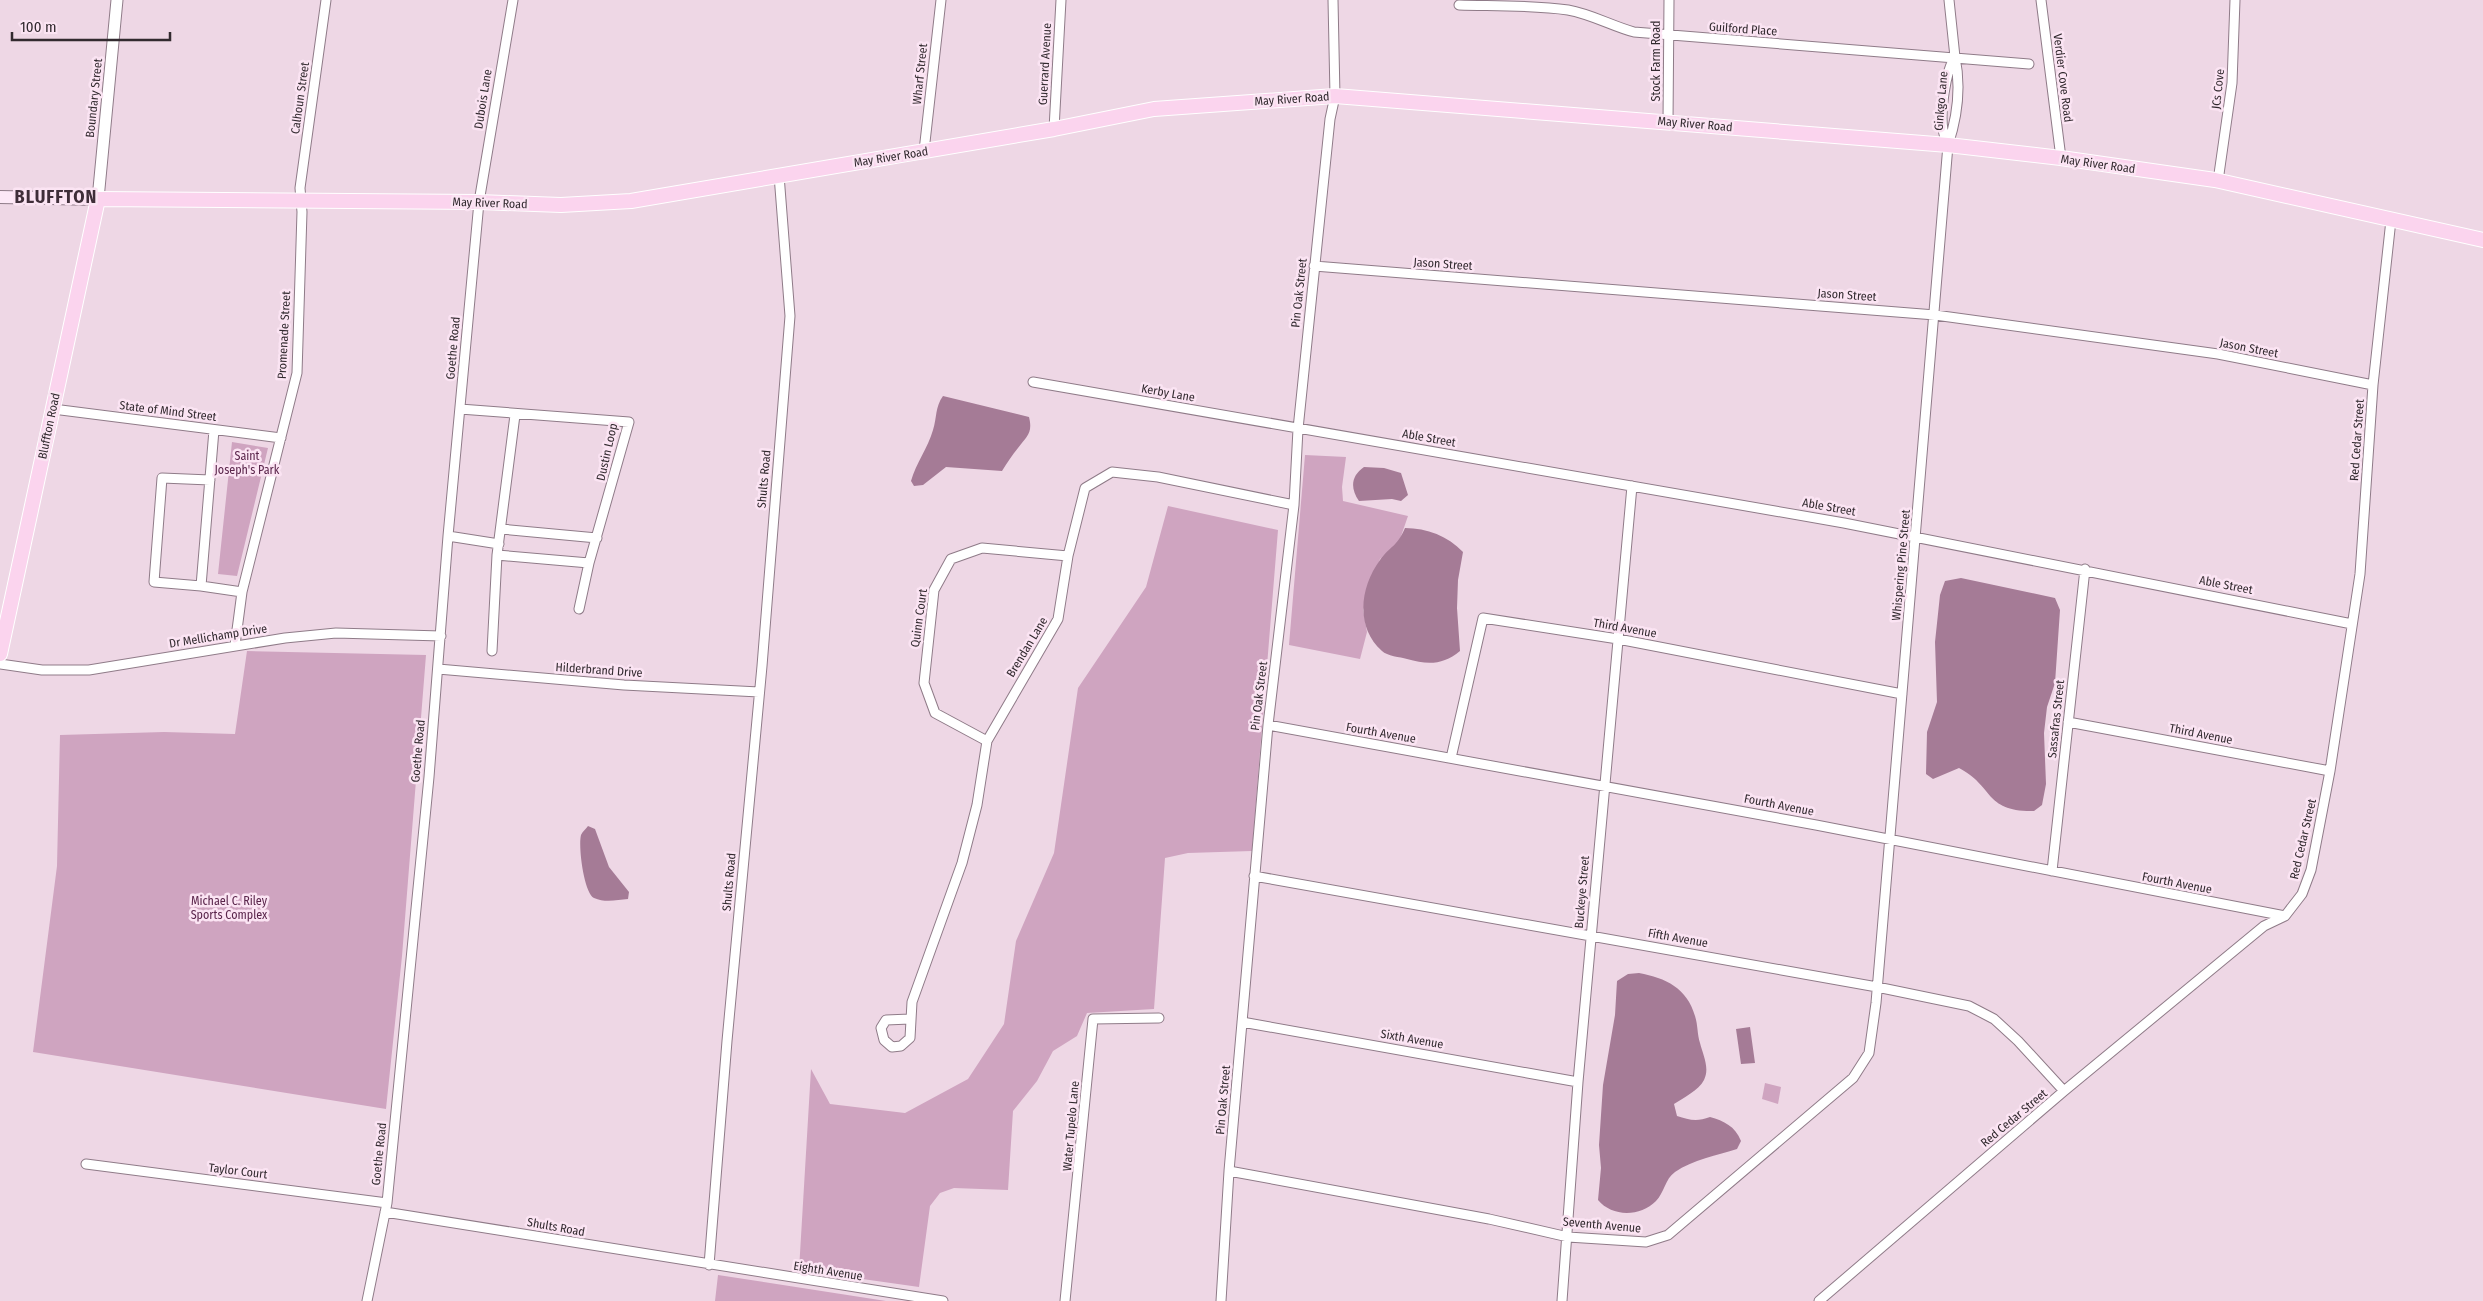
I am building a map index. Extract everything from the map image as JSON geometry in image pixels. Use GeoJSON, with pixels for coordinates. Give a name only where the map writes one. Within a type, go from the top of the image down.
{"type":"FeatureCollection","features":[{"type":"Feature","properties":{"kind":"main road","name":"May River Road"},"geometry":{"type":"LineString","coordinates":[[98,199],[479,202],[561,205],[630,201],[1054,129],[1154,109],[1335,96],[1948,145],[2061,158],[2218,181],[2483,240]]}},
{"type":"Feature","properties":{"kind":"main road"},"geometry":{"type":"LineString","coordinates":[[0,197],[98,199]]}},
{"type":"Feature","properties":{"kind":"main road","name":"Bluffton Road"},"geometry":{"type":"LineString","coordinates":[[0,654],[98,199]]}},
{"type":"Feature","properties":{"kind":"street","name":"Boundary Street"},"geometry":{"type":"LineString","coordinates":[[98,199],[117,0]]}},
{"type":"Feature","properties":{"kind":"street","name":"Calhoun Street"},"geometry":{"type":"LineString","coordinates":[[300,200],[326,0]]}},
{"type":"Feature","properties":{"kind":"street","name":"Dubois Lane"},"geometry":{"type":"LineString","coordinates":[[479,202],[513,0]]}},
{"type":"Feature","properties":{"kind":"street","name":"Wharf Street"},"geometry":{"type":"LineString","coordinates":[[924,151],[941,0]]}},
{"type":"Feature","properties":{"kind":"street","name":"Guerrard Avenue"},"geometry":{"type":"LineString","coordinates":[[1054,129],[1060,0]]}},
{"type":"Feature","properties":{"kind":"street","name":"Pin Oak Street"},"geometry":{"type":"LineString","coordinates":[[1221,1301],[1229,1171],[1268,725],[1294,505],[1298,429],[1314,266],[1330,119],[1335,96],[1333,0]]}},
{"type":"Feature","properties":{"kind":"street","name":"Stock Farm Road"},"geometry":{"type":"LineString","coordinates":[[1668,122],[1669,0]]}},
{"type":"Feature","properties":{"kind":"street","name":"Ginkgo Lane"},"geometry":{"type":"LineString","coordinates":[[1948,145],[1954,127],[1958,88],[1949,0]]}},
{"type":"Feature","properties":{"kind":"street","name":"Verdier Cove Road"},"geometry":{"type":"LineString","coordinates":[[2041,0],[2061,158]]}},
{"type":"Feature","properties":{"kind":"street","name":"JCs Cove"},"geometry":{"type":"LineString","coordinates":[[2218,181],[2232,83],[2235,27],[2234,0]]}},
{"type":"Feature","properties":{"kind":"street","name":"Guilford Place"},"geometry":{"type":"LineString","coordinates":[[1459,5],[1568,10],[1592,16],[1617,28],[1634,32],[2030,64]]}},
{"type":"Feature","properties":{"kind":"street","name":"Whispering Pine Street"},"geometry":{"type":"LineString","coordinates":[[1877,987],[1948,145]]}},
{"type":"Feature","properties":{"kind":"street","name":"Shults Road"},"geometry":{"type":"LineString","coordinates":[[386,1208],[709,1265],[790,316],[779,175]]}},
{"type":"Feature","properties":{"kind":"street","name":"Promenade Street"},"geometry":{"type":"LineString","coordinates":[[235,645],[242,592],[297,373],[302,212],[300,200]]}},
{"type":"Feature","properties":{"kind":"street","name":"Goethe Road"},"geometry":{"type":"LineString","coordinates":[[367,1301],[386,1208],[438,669],[448,536],[479,202]]}},
{"type":"Feature","properties":{"kind":"street","name":"Red Cedar Street"},"geometry":{"type":"LineString","coordinates":[[1819,1301],[2064,1091],[2264,926],[2285,916],[2302,894],[2311,870],[2330,771],[2360,574],[2373,386],[2391,220]]}},
{"type":"Feature","properties":{"kind":"street","name":"Jason Street"},"geometry":{"type":"LineString","coordinates":[[1314,266],[1934,315],[2218,354],[2373,386]]}},
{"type":"Feature","properties":{"kind":"street","name":"Kerby Lane"},"geometry":{"type":"LineString","coordinates":[[1033,382],[1298,429]]}},
{"type":"Feature","properties":{"kind":"street","name":"State of Mind Street"},"geometry":{"type":"LineString","coordinates":[[52,409],[281,438]]}},
{"type":"Feature","properties":{"kind":"street","name":"Dustin Loop"},"geometry":{"type":"LineString","coordinates":[[460,409],[515,415],[629,422],[589,563],[579,609]]}},
{"type":"Feature","properties":{"kind":"street"},"geometry":{"type":"LineString","coordinates":[[492,651],[499,544],[515,415]]}},
{"type":"Feature","properties":{"kind":"street","name":"Able Street"},"geometry":{"type":"LineString","coordinates":[[1298,429],[1916,536],[2352,624]]}},
{"type":"Feature","properties":{"kind":"street"},"geometry":{"type":"LineString","coordinates":[[201,586],[214,430]]}},
{"type":"Feature","properties":{"kind":"street","name":"Brendan Lane"},"geometry":{"type":"LineString","coordinates":[[910,1019],[912,1002],[962,863],[977,805],[986,741],[1058,619],[1068,556],[1085,488],[1112,472],[1158,476],[1294,505]]}},
{"type":"Feature","properties":{"kind":"street"},"geometry":{"type":"LineString","coordinates":[[210,480],[162,478],[154,582],[242,592]]}},
{"type":"Feature","properties":{"kind":"street","name":"Buckeye Street"},"geometry":{"type":"LineString","coordinates":[[1562,1301],[1578,1082],[1632,486]]}},
{"type":"Feature","properties":{"kind":"street"},"geometry":{"type":"LineString","coordinates":[[501,529],[597,538]]}},
{"type":"Feature","properties":{"kind":"street"},"geometry":{"type":"LineString","coordinates":[[448,536],[499,544]]}},
{"type":"Feature","properties":{"kind":"street","name":"Quinn Court"},"geometry":{"type":"LineString","coordinates":[[986,741],[935,714],[924,683],[934,590],[951,559],[982,548],[1068,556]]}},
{"type":"Feature","properties":{"kind":"street"},"geometry":{"type":"LineString","coordinates":[[498,555],[589,563]]}},
{"type":"Feature","properties":{"kind":"street","name":"Sassafras Street"},"geometry":{"type":"LineString","coordinates":[[2052,871],[2084,569]]}},
{"type":"Feature","properties":{"kind":"street","name":"Third Avenue"},"geometry":{"type":"LineString","coordinates":[[1451,758],[1483,618],[1618,638],[1902,694]]}},
{"type":"Feature","properties":{"kind":"street","name":"Dr Mellichamp Drive"},"geometry":{"type":"LineString","coordinates":[[0,664],[42,670],[89,670],[235,645],[336,634],[441,636]]}},
{"type":"Feature","properties":{"kind":"street","name":"Hilderbrand Drive"},"geometry":{"type":"LineString","coordinates":[[438,669],[624,685],[759,692]]}},
{"type":"Feature","properties":{"kind":"street","name":"Third Avenue"},"geometry":{"type":"LineString","coordinates":[[2068,722],[2330,771]]}},
{"type":"Feature","properties":{"kind":"street","name":"Fourth Avenue"},"geometry":{"type":"LineString","coordinates":[[1268,725],[1889,839],[2285,916]]}},
{"type":"Feature","properties":{"kind":"street","name":"Fifth Avenue"},"geometry":{"type":"LineString","coordinates":[[1254,876],[1877,987],[1969,1006],[1994,1019],[2018,1041],[2064,1091]]}},
{"type":"Feature","properties":{"kind":"street","name":"Seventh Avenue"},"geometry":{"type":"LineString","coordinates":[[1229,1171],[1489,1219],[1568,1236],[1646,1242],[1668,1235],[1853,1078],[1869,1053],[1877,987]]}},
{"type":"Feature","properties":{"kind":"street","name":"Water Tupelo Lane"},"geometry":{"type":"LineString","coordinates":[[1066,1301],[1093,1019],[1159,1018]]}},
{"type":"Feature","properties":{"kind":"street","name":"Sixth Avenue"},"geometry":{"type":"LineString","coordinates":[[1242,1022],[1578,1082]]}},
{"type":"Feature","properties":{"kind":"street","name":"Taylor Court"},"geometry":{"type":"LineString","coordinates":[[86,1164],[386,1208]]}},
{"type":"Feature","properties":{"kind":"street","name":"Eighth Avenue"},"geometry":{"type":"LineString","coordinates":[[709,1265],[943,1301]]}},
{"type":"Feature","properties":{"kind":"green space","name":"Saint Joseph's Park"},"geometry":{"type":"Polygon","coordinates":[[[232,442],[268,448],[237,576],[218,574],[232,442]]]}},
{"type":"Feature","properties":{"kind":"green space"},"geometry":{"type":"Polygon","coordinates":[[[1305,455],[1346,457],[1342,487],[1343,501],[1408,516],[1399,542],[1380,559],[1363,610],[1367,632],[1360,659],[1289,645],[1305,455]]]}},
{"type":"Feature","properties":{"kind":"green space"},"geometry":{"type":"Polygon","coordinates":[[[1168,506],[1278,530],[1252,851],[1188,853],[1165,858],[1154,1009],[1087,1013],[1077,1036],[1053,1051],[1037,1081],[1013,1111],[1008,1190],[954,1188],[940,1193],[930,1206],[919,1287],[799,1270],[811,1069],[830,1104],[905,1113],[968,1079],[1004,1024],[1016,941],[1054,853],[1078,688],[1146,587],[1168,506]]]}},
{"type":"Feature","properties":{"kind":"green space","name":"Michael C. Riley Sports Complex"},"geometry":{"type":"Polygon","coordinates":[[[247,651],[426,655],[402,956],[386,1109],[33,1052],[57,866],[60,735],[164,732],[235,734],[247,651]]]}},
{"type":"Feature","properties":{"kind":"green space"},"geometry":{"type":"Polygon","coordinates":[[[1765,1083],[1781,1087],[1778,1104],[1762,1099],[1765,1083]]]}},
{"type":"Feature","properties":{"kind":"green space"},"geometry":{"type":"Polygon","coordinates":[[[718,1275],[886,1301],[715,1301],[718,1275]]]}},
{"type":"Feature","properties":{"kind":"shaded area"},"geometry":{"type":"Polygon","coordinates":[[[943,396],[1029,417],[1030,431],[1002,471],[946,467],[923,485],[914,486],[911,481],[931,437],[937,408],[943,396]]]}},
{"type":"Feature","properties":{"kind":"shaded area"},"geometry":{"type":"Polygon","coordinates":[[[1364,467],[1384,468],[1401,473],[1408,495],[1401,501],[1392,499],[1359,501],[1354,491],[1353,482],[1356,474],[1364,467]]]}},
{"type":"Feature","properties":{"kind":"shaded area"},"geometry":{"type":"Polygon","coordinates":[[[1405,528],[1437,534],[1457,546],[1463,552],[1458,580],[1457,608],[1460,651],[1448,659],[1429,663],[1384,653],[1373,641],[1367,630],[1363,607],[1368,582],[1380,560],[1396,543],[1405,528]]]}},
{"type":"Feature","properties":{"kind":"shaded area"},"geometry":{"type":"Polygon","coordinates":[[[1961,578],[2055,598],[2060,610],[2055,683],[2047,707],[2044,733],[2046,784],[2042,805],[2034,811],[2018,810],[1998,803],[1978,782],[1959,768],[1933,779],[1926,774],[1927,732],[1937,702],[1935,642],[1940,595],[1945,581],[1961,578]]]}},
{"type":"Feature","properties":{"kind":"shaded area"},"geometry":{"type":"Polygon","coordinates":[[[588,826],[595,829],[609,867],[629,892],[628,899],[602,900],[594,898],[590,894],[585,879],[580,849],[581,835],[588,826]]]}},
{"type":"Feature","properties":{"kind":"shaded area"},"geometry":{"type":"Polygon","coordinates":[[[1639,973],[1666,981],[1681,991],[1687,998],[1696,1019],[1706,1075],[1702,1084],[1674,1104],[1677,1116],[1693,1120],[1710,1117],[1720,1120],[1736,1131],[1741,1141],[1737,1149],[1697,1161],[1675,1172],[1669,1178],[1656,1201],[1642,1210],[1626,1213],[1611,1210],[1598,1200],[1601,1168],[1599,1145],[1603,1085],[1615,1015],[1617,981],[1628,974],[1639,973]]]}},
{"type":"Feature","properties":{"kind":"shaded area"},"geometry":{"type":"Polygon","coordinates":[[[1750,1027],[1755,1063],[1741,1064],[1736,1029],[1750,1027]]]}},
{"type":"Feature","properties":{"kind":"district","name":"BLUFFTON"},"geometry":{"type":"Point","coordinates":[56,197]}}]}
